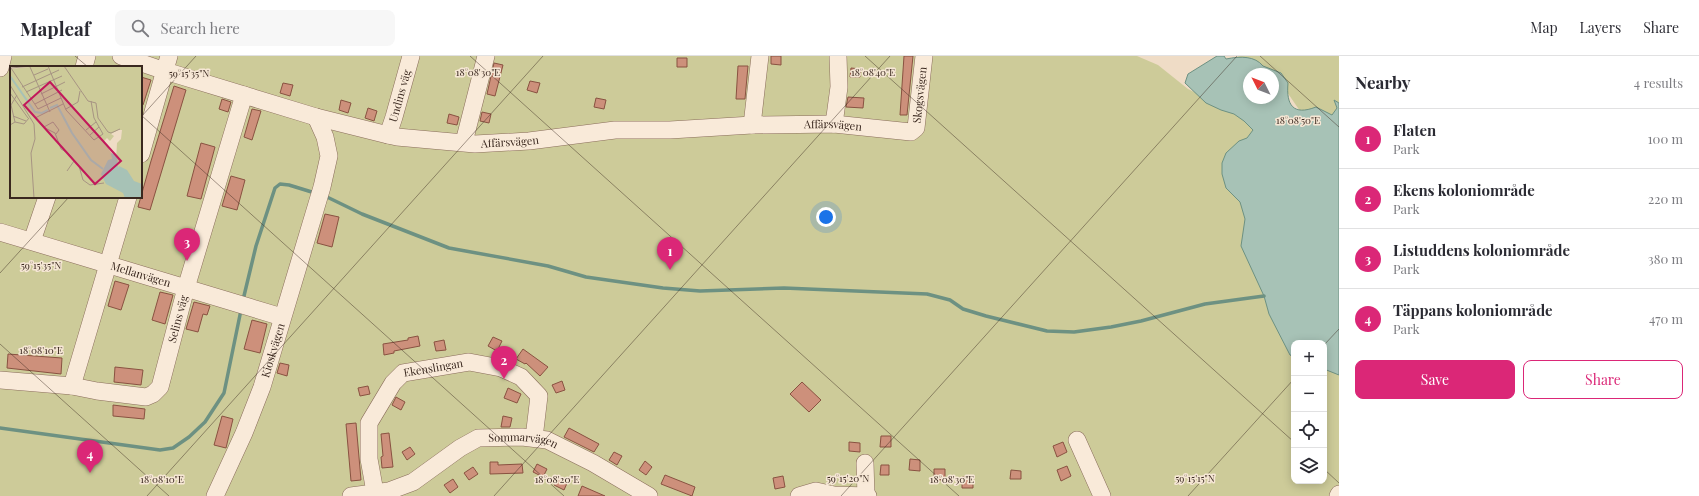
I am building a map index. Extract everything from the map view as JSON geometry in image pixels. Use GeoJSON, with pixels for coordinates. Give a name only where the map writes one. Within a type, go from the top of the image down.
{"type":"FeatureCollection","features":[{"type":"Feature","properties":{"kind":"lane"},"geometry":{"type":"LineString","coordinates":[[0,68],[3,56]]}},
{"type":"Feature","properties":{"kind":"lane"},"geometry":{"type":"LineString","coordinates":[[84,66],[87,56]]}},
{"type":"Feature","properties":{"kind":"lane","name":"Affärsvägen"},"geometry":{"type":"LineString","coordinates":[[121,56],[167,64],[244,95],[316,117],[397,137],[475,144],[529,141],[615,130],[670,130],[752,125],[834,124],[910,132]]}},
{"type":"Feature","properties":{"kind":"lane","name":"Undins väg"},"geometry":{"type":"LineString","coordinates":[[388,135],[411,56]]}},
{"type":"Feature","properties":{"kind":"lane"},"geometry":{"type":"LineString","coordinates":[[464,142],[486,56]]}},
{"type":"Feature","properties":{"kind":"lane"},"geometry":{"type":"LineString","coordinates":[[752,125],[760,56]]}},
{"type":"Feature","properties":{"kind":"lane"},"geometry":{"type":"LineString","coordinates":[[834,124],[839,87],[838,56]]}},
{"type":"Feature","properties":{"kind":"lane","name":"Skogsvägen"},"geometry":{"type":"LineString","coordinates":[[910,132],[916,128],[924,56]]}},
{"type":"Feature","properties":{"kind":"lane"},"geometry":{"type":"LineString","coordinates":[[142,151],[167,64]]}},
{"type":"Feature","properties":{"kind":"lane","name":"Selins väg"},"geometry":{"type":"LineString","coordinates":[[0,380],[72,386],[97,391],[146,397],[153,394],[160,387],[186,288],[244,95]]}},
{"type":"Feature","properties":{"kind":"lane","name":"Kioskvägen"},"geometry":{"type":"LineString","coordinates":[[219,495],[262,387],[320,193],[329,156],[325,137],[316,117]]}},
{"type":"Feature","properties":{"kind":"lane"},"geometry":{"type":"LineString","coordinates":[[32,241],[46,198]]}},
{"type":"Feature","properties":{"kind":"lane"},"geometry":{"type":"LineString","coordinates":[[72,386],[128,198]]}},
{"type":"Feature","properties":{"kind":"lane","name":"Mellanvägen"},"geometry":{"type":"LineString","coordinates":[[0,232],[240,303],[282,317]]}},
{"type":"Feature","properties":{"kind":"lane","name":"Ekenslingan"},"geometry":{"type":"LineString","coordinates":[[375,492],[369,459],[369,423],[393,383],[404,373],[469,362],[501,368],[521,376],[539,396],[534,438]]}},
{"type":"Feature","properties":{"kind":"lane","name":"Sommarvägen"},"geometry":{"type":"LineString","coordinates":[[351,496],[389,491],[413,482],[460,448],[478,438],[522,437],[547,440],[593,463],[649,496]]}},
{"type":"Feature","properties":{"kind":"lane"},"geometry":{"type":"LineString","coordinates":[[1077,440],[1102,496]]}},
{"type":"Feature","properties":{"kind":"lane"},"geometry":{"type":"LineString","coordinates":[[799,496],[816,491],[834,495],[867,496],[864,463]]}},
{"type":"Feature","properties":{"kind":"shaded area"},"geometry":{"type":"Polygon","coordinates":[[[0,56],[1137,56],[1158,65],[1188,89],[1279,133],[1300,111],[1279,80],[1279,68],[1260,68],[1237,56],[1339,56],[1339,496],[0,496],[0,56]]]}},
{"type":"Feature","properties":{"kind":"shaded area"},"geometry":{"type":"Polygon","coordinates":[[[1217,56],[1224,56],[1226,59],[1237,57],[1247,58],[1256,60],[1268,68],[1243,68],[1243,104],[1279,104],[1279,72],[1288,83],[1288,97],[1293,107],[1302,110],[1316,107],[1332,115],[1337,108],[1334,100],[1339,103],[1339,375],[1327,370],[1327,340],[1291,340],[1290,355],[1269,314],[1264,296],[1241,246],[1245,219],[1240,202],[1226,188],[1222,174],[1222,163],[1226,153],[1239,141],[1247,138],[1253,130],[1234,114],[1206,103],[1185,83],[1188,74],[1217,56]]]}},
{"type":"Feature","properties":{"kind":"building"},"geometry":{"type":"Polygon","coordinates":[[[771,56],[781,56],[781,65],[771,64],[771,56]]]}},
{"type":"Feature","properties":{"kind":"building"},"geometry":{"type":"Polygon","coordinates":[[[904,56],[913,56],[907,115],[900,115],[904,56]]]}},
{"type":"Feature","properties":{"kind":"building"},"geometry":{"type":"Polygon","coordinates":[[[677,58],[687,58],[687,67],[677,67],[677,58]]]}},
{"type":"Feature","properties":{"kind":"building"},"geometry":{"type":"Polygon","coordinates":[[[494,63],[503,65],[495,96],[487,94],[494,63]]]}},
{"type":"Feature","properties":{"kind":"building"},"geometry":{"type":"Polygon","coordinates":[[[738,66],[748,66],[745,99],[736,99],[738,66]]]}},
{"type":"Feature","properties":{"kind":"building"},"geometry":{"type":"Polygon","coordinates":[[[851,68],[861,69],[860,77],[850,77],[851,68]]]}},
{"type":"Feature","properties":{"kind":"building"},"geometry":{"type":"Polygon","coordinates":[[[142,77],[151,80],[142,105],[142,77]]]}},
{"type":"Feature","properties":{"kind":"building"},"geometry":{"type":"Polygon","coordinates":[[[530,81],[540,83],[537,93],[527,90],[530,81]]]}},
{"type":"Feature","properties":{"kind":"building"},"geometry":{"type":"Polygon","coordinates":[[[283,83],[293,85],[290,96],[280,93],[283,83]]]}},
{"type":"Feature","properties":{"kind":"building"},"geometry":{"type":"Polygon","coordinates":[[[174,86],[186,90],[150,210],[138,207],[141,198],[142,198],[142,193],[174,86]]]}},
{"type":"Feature","properties":{"kind":"building"},"geometry":{"type":"Polygon","coordinates":[[[848,97],[864,98],[863,108],[846,107],[848,97]]]}},
{"type":"Feature","properties":{"kind":"building"},"geometry":{"type":"Polygon","coordinates":[[[596,98],[606,100],[604,109],[594,107],[596,98]]]}},
{"type":"Feature","properties":{"kind":"building"},"geometry":{"type":"Polygon","coordinates":[[[222,99],[231,102],[228,112],[219,109],[222,99]]]}},
{"type":"Feature","properties":{"kind":"building"},"geometry":{"type":"Polygon","coordinates":[[[341,100],[351,103],[348,113],[339,110],[341,100]]]}},
{"type":"Feature","properties":{"kind":"building"},"geometry":{"type":"Polygon","coordinates":[[[368,108],[377,111],[374,121],[365,118],[368,108]]]}},
{"type":"Feature","properties":{"kind":"building"},"geometry":{"type":"Polygon","coordinates":[[[252,109],[261,111],[252,140],[244,137],[252,109]]]}},
{"type":"Feature","properties":{"kind":"building"},"geometry":{"type":"Polygon","coordinates":[[[482,112],[491,114],[489,123],[480,121],[482,112]]]}},
{"type":"Feature","properties":{"kind":"building"},"geometry":{"type":"Polygon","coordinates":[[[449,114],[459,117],[457,125],[447,123],[449,114]]]}},
{"type":"Feature","properties":{"kind":"building"},"geometry":{"type":"Polygon","coordinates":[[[201,143],[215,147],[201,199],[187,196],[201,143]]]}},
{"type":"Feature","properties":{"kind":"building"},"geometry":{"type":"Polygon","coordinates":[[[231,176],[245,180],[237,210],[222,206],[231,176]]]}},
{"type":"Feature","properties":{"kind":"building"},"geometry":{"type":"Polygon","coordinates":[[[325,214],[339,217],[332,247],[317,243],[325,214]]]}},
{"type":"Feature","properties":{"kind":"building"},"geometry":{"type":"Polygon","coordinates":[[[115,281],[129,285],[121,310],[108,306],[115,281]]]}},
{"type":"Feature","properties":{"kind":"building"},"geometry":{"type":"Polygon","coordinates":[[[160,292],[173,295],[165,324],[152,320],[160,292]]]}},
{"type":"Feature","properties":{"kind":"building"},"geometry":{"type":"Polygon","coordinates":[[[194,302],[210,306],[207,315],[203,314],[198,332],[186,329],[194,302]]]}},
{"type":"Feature","properties":{"kind":"building"},"geometry":{"type":"Polygon","coordinates":[[[252,320],[267,324],[260,353],[244,349],[252,320]]]}},
{"type":"Feature","properties":{"kind":"building"},"geometry":{"type":"Polygon","coordinates":[[[418,336],[420,346],[394,351],[394,353],[384,355],[383,344],[408,340],[408,338],[418,336]]]}},
{"type":"Feature","properties":{"kind":"building"},"geometry":{"type":"Polygon","coordinates":[[[493,337],[502,341],[497,351],[488,346],[493,337]]]}},
{"type":"Feature","properties":{"kind":"building"},"geometry":{"type":"Polygon","coordinates":[[[444,340],[446,350],[436,351],[434,342],[444,340]]]}},
{"type":"Feature","properties":{"kind":"building"},"geometry":{"type":"Polygon","coordinates":[[[523,349],[548,367],[540,376],[526,363],[525,364],[516,359],[523,349]]]}},
{"type":"Feature","properties":{"kind":"building"},"geometry":{"type":"Polygon","coordinates":[[[8,354],[62,358],[61,374],[7,368],[8,354]]]}},
{"type":"Feature","properties":{"kind":"building"},"geometry":{"type":"Polygon","coordinates":[[[280,363],[289,365],[287,376],[277,373],[280,363]]]}},
{"type":"Feature","properties":{"kind":"building"},"geometry":{"type":"Polygon","coordinates":[[[115,367],[143,370],[141,385],[114,382],[115,367]]]}},
{"type":"Feature","properties":{"kind":"building"},"geometry":{"type":"Polygon","coordinates":[[[562,381],[565,390],[556,393],[552,385],[562,381]]]}},
{"type":"Feature","properties":{"kind":"building"},"geometry":{"type":"Polygon","coordinates":[[[802,382],[821,400],[809,412],[790,394],[802,382]]]}},
{"type":"Feature","properties":{"kind":"building"},"geometry":{"type":"Polygon","coordinates":[[[368,386],[370,394],[360,396],[358,388],[368,386]]]}},
{"type":"Feature","properties":{"kind":"building"},"geometry":{"type":"Polygon","coordinates":[[[508,388],[521,394],[517,403],[504,398],[508,388]]]}},
{"type":"Feature","properties":{"kind":"building"},"geometry":{"type":"Polygon","coordinates":[[[396,397],[405,402],[401,410],[392,405],[396,397]]]}},
{"type":"Feature","properties":{"kind":"building"},"geometry":{"type":"Polygon","coordinates":[[[113,405],[145,409],[144,419],[113,416],[113,405]]]}},
{"type":"Feature","properties":{"kind":"building"},"geometry":{"type":"Polygon","coordinates":[[[222,416],[233,419],[226,448],[214,445],[222,416]]]}},
{"type":"Feature","properties":{"kind":"building"},"geometry":{"type":"Polygon","coordinates":[[[503,416],[512,418],[510,427],[501,427],[503,416]]]}},
{"type":"Feature","properties":{"kind":"building"},"geometry":{"type":"Polygon","coordinates":[[[356,423],[361,480],[351,481],[346,424],[356,423]]]}},
{"type":"Feature","properties":{"kind":"building"},"geometry":{"type":"Polygon","coordinates":[[[569,428],[599,444],[594,452],[564,437],[569,428]]]}},
{"type":"Feature","properties":{"kind":"building"},"geometry":{"type":"Polygon","coordinates":[[[389,433],[393,467],[382,468],[381,457],[383,456],[381,434],[389,433]]]}},
{"type":"Feature","properties":{"kind":"building"},"geometry":{"type":"Polygon","coordinates":[[[881,436],[891,436],[891,447],[880,447],[881,436]]]}},
{"type":"Feature","properties":{"kind":"building"},"geometry":{"type":"Polygon","coordinates":[[[849,442],[860,443],[860,452],[849,451],[849,442]]]}},
{"type":"Feature","properties":{"kind":"building"},"geometry":{"type":"Polygon","coordinates":[[[1063,442],[1067,452],[1057,457],[1053,446],[1063,442]]]}},
{"type":"Feature","properties":{"kind":"building"},"geometry":{"type":"Polygon","coordinates":[[[410,447],[415,454],[407,460],[402,452],[410,447]]]}},
{"type":"Feature","properties":{"kind":"building"},"geometry":{"type":"Polygon","coordinates":[[[614,452],[622,456],[617,465],[609,460],[614,452]]]}},
{"type":"Feature","properties":{"kind":"building"},"geometry":{"type":"Polygon","coordinates":[[[910,459],[920,460],[920,471],[909,470],[910,459]]]}},
{"type":"Feature","properties":{"kind":"building"},"geometry":{"type":"Polygon","coordinates":[[[645,461],[652,467],[646,475],[639,470],[645,461]]]}},
{"type":"Feature","properties":{"kind":"building"},"geometry":{"type":"Polygon","coordinates":[[[490,462],[498,462],[498,465],[522,464],[523,473],[490,474],[490,462]]]}},
{"type":"Feature","properties":{"kind":"building"},"geometry":{"type":"Polygon","coordinates":[[[537,464],[547,469],[543,477],[533,472],[537,464]]]}},
{"type":"Feature","properties":{"kind":"building"},"geometry":{"type":"Polygon","coordinates":[[[881,465],[889,465],[889,475],[880,475],[881,465]]]}},
{"type":"Feature","properties":{"kind":"building"},"geometry":{"type":"Polygon","coordinates":[[[1067,466],[1071,476],[1061,481],[1057,470],[1067,466]]]}},
{"type":"Feature","properties":{"kind":"building"},"geometry":{"type":"Polygon","coordinates":[[[473,467],[478,474],[469,480],[464,473],[473,467]]]}},
{"type":"Feature","properties":{"kind":"building"},"geometry":{"type":"Polygon","coordinates":[[[934,469],[945,469],[945,480],[934,480],[934,469]]]}},
{"type":"Feature","properties":{"kind":"building"},"geometry":{"type":"Polygon","coordinates":[[[1011,470],[1021,471],[1021,479],[1010,479],[1011,470]]]}},
{"type":"Feature","properties":{"kind":"building"},"geometry":{"type":"Polygon","coordinates":[[[665,475],[695,487],[692,496],[661,484],[665,475]]]}},
{"type":"Feature","properties":{"kind":"building"},"geometry":{"type":"Polygon","coordinates":[[[783,476],[785,487],[775,489],[773,478],[783,476]]]}},
{"type":"Feature","properties":{"kind":"building"},"geometry":{"type":"Polygon","coordinates":[[[559,477],[568,481],[564,490],[554,485],[559,477]]]}},
{"type":"Feature","properties":{"kind":"building"},"geometry":{"type":"Polygon","coordinates":[[[962,477],[973,477],[973,488],[962,488],[962,477]]]}},
{"type":"Feature","properties":{"kind":"building"},"geometry":{"type":"Polygon","coordinates":[[[453,479],[458,487],[450,493],[444,485],[453,479]]]}},
{"type":"Feature","properties":{"kind":"building"},"geometry":{"type":"Polygon","coordinates":[[[582,486],[605,496],[578,496],[582,486]]]}},
{"type":"Feature","properties":{"kind":"waterway"},"geometry":{"type":"LineString","coordinates":[[243,300],[256,246],[275,188],[280,184],[289,185],[315,193]]}},
{"type":"Feature","properties":{"kind":"waterway"},"geometry":{"type":"LineString","coordinates":[[325,196],[362,214],[449,248],[548,266],[586,277],[663,288],[700,291],[784,288],[927,294],[950,300],[963,309],[1047,331],[1074,332],[1111,327],[1141,321],[1205,304],[1264,296]]}},
{"type":"Feature","properties":{"kind":"waterway"},"geometry":{"type":"LineString","coordinates":[[0,428],[160,450],[173,448],[189,437],[205,422],[224,393],[241,310]]}},
{"type":"Feature","properties":{"kind":"place","name":"Listuddens koloniområde"},"geometry":{"type":"Point","coordinates":[187,261]}},
{"type":"Feature","properties":{"kind":"place","name":"Flaten"},"geometry":{"type":"Point","coordinates":[670,270]}},
{"type":"Feature","properties":{"kind":"place","name":"Ekens koloniområde"},"geometry":{"type":"Point","coordinates":[504,379]}},
{"type":"Feature","properties":{"kind":"place","name":"Täppans koloniområde"},"geometry":{"type":"Point","coordinates":[90,473]}}]}
